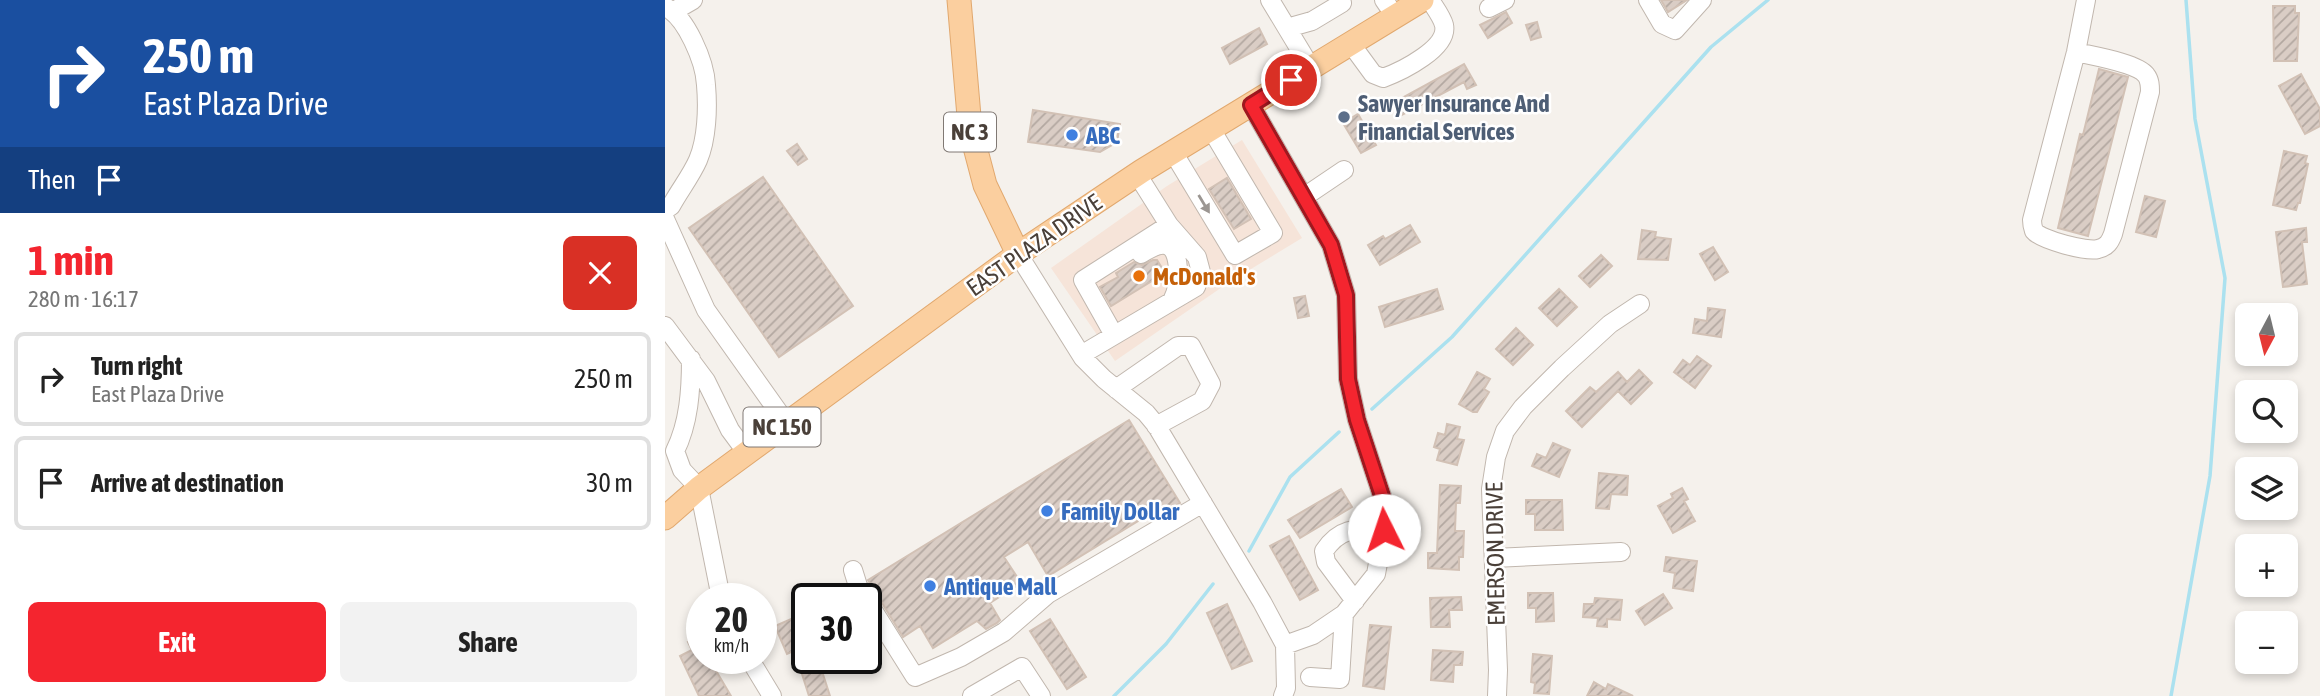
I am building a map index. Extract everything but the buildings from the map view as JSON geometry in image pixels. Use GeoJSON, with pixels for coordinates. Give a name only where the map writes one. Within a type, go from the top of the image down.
{"type":"FeatureCollection","features":[{"type":"Feature","properties":{"kind":"main road","name":"NC 3"},"geometry":{"type":"LineString","coordinates":[[959,0],[969,128],[985,185],[1018,254]]}},
{"type":"Feature","properties":{"kind":"main road","name":"EAST PLAZA DRIVE"},"geometry":{"type":"LineString","coordinates":[[665,518],[699,488],[1018,254],[1137,174],[1350,44],[1390,8],[1422,0]]}},
{"type":"Feature","properties":{"kind":"street"},"geometry":{"type":"LineString","coordinates":[[665,210],[671,206],[698,160],[704,124],[706,83],[695,43],[670,8],[693,0]]}},
{"type":"Feature","properties":{"kind":"street"},"geometry":{"type":"LineString","coordinates":[[1271,0],[1311,68]]}},
{"type":"Feature","properties":{"kind":"street"},"geometry":{"type":"LineString","coordinates":[[1287,28],[1312,22],[1342,3],[1340,0]]}},
{"type":"Feature","properties":{"kind":"street"},"geometry":{"type":"LineString","coordinates":[[1350,44],[1373,74],[1383,78],[1394,74],[1438,47],[1444,38],[1444,24],[1430,0]]}},
{"type":"Feature","properties":{"kind":"street"},"geometry":{"type":"LineString","coordinates":[[1648,0],[1662,24],[1675,30],[1702,0]]}},
{"type":"Feature","properties":{"kind":"street"},"geometry":{"type":"LineString","coordinates":[[2077,52],[2139,68],[2150,83],[2150,92],[2113,234],[2109,244],[2100,249],[2089,250],[2041,236],[2033,230],[2032,220],[2077,52],[2086,0]]}},
{"type":"Feature","properties":{"kind":"street"},"geometry":{"type":"LineString","coordinates":[[1251,105],[1331,245],[1346,295],[1348,379],[1357,420],[1382,496],[1384,530],[1376,574],[1350,608],[1313,635],[1285,645]]}},
{"type":"Feature","properties":{"kind":"street"},"geometry":{"type":"LineString","coordinates":[[1173,152],[1235,255],[1273,233],[1211,129]]}},
{"type":"Feature","properties":{"kind":"street"},"geometry":{"type":"LineString","coordinates":[[1304,197],[1344,170]]}},
{"type":"Feature","properties":{"kind":"street"},"geometry":{"type":"LineString","coordinates":[[1081,355],[1175,294],[1196,287],[1201,272],[1197,257],[1169,225],[1137,174]]}},
{"type":"Feature","properties":{"kind":"street"},"geometry":{"type":"LineString","coordinates":[[665,219],[706,310],[787,424]]}},
{"type":"Feature","properties":{"kind":"street"},"geometry":{"type":"LineString","coordinates":[[1114,335],[1083,280],[1169,225]]}},
{"type":"Feature","properties":{"kind":"street"},"geometry":{"type":"LineString","coordinates":[[1087,287],[1154,246],[1165,244],[1177,253],[1175,294]]}},
{"type":"Feature","properties":{"kind":"street"},"geometry":{"type":"LineString","coordinates":[[1018,254],[1081,355],[1146,413],[1203,503],[1285,645],[1286,688],[1283,696]]}},
{"type":"Feature","properties":{"kind":"street","name":"EMERSON DRIVE"},"geometry":{"type":"LineString","coordinates":[[1497,696],[1491,489],[1496,457],[1505,431],[1523,407],[1562,368],[1610,324],[1640,304]]}},
{"type":"Feature","properties":{"kind":"street"},"geometry":{"type":"LineString","coordinates":[[665,326],[706,381],[730,430],[747,453]]}},
{"type":"Feature","properties":{"kind":"street"},"geometry":{"type":"LineString","coordinates":[[1116,389],[1178,346],[1191,346],[1210,384],[1202,401],[1156,426]]}},
{"type":"Feature","properties":{"kind":"street"},"geometry":{"type":"LineString","coordinates":[[691,359],[688,404],[682,438],[670,454],[699,488],[718,583]]}},
{"type":"Feature","properties":{"kind":"street"},"geometry":{"type":"LineString","coordinates":[[882,624],[915,677],[961,657],[993,638],[1048,594],[1203,503]]}},
{"type":"Feature","properties":{"kind":"street"},"geometry":{"type":"LineString","coordinates":[[1310,677],[1340,679],[1350,608],[1326,562],[1324,551],[1331,540],[1351,528],[1384,530]]}},
{"type":"Feature","properties":{"kind":"street"},"geometry":{"type":"LineString","coordinates":[[1494,558],[1621,552]]}},
{"type":"Feature","properties":{"kind":"street"},"geometry":{"type":"LineString","coordinates":[[853,570],[857,583]]}},
{"type":"Feature","properties":{"kind":"street"},"geometry":{"type":"LineString","coordinates":[[972,696],[1022,667],[1041,696]]}},
{"type":"Feature","properties":{"kind":"street"},"geometry":{"type":"LineString","coordinates":[[759,674],[772,696]]}},
{"type":"Feature","properties":{"kind":"shaded area","name":"McDonald's"},"geometry":{"type":"Polygon","coordinates":[[[1242,140],[1302,238],[1228,283],[1115,361],[1051,268],[1167,186],[1242,140]]]}},
{"type":"Feature","properties":{"kind":"waterway"},"geometry":{"type":"LineString","coordinates":[[1372,409],[1452,337],[1711,47],[1768,0]]}},
{"type":"Feature","properties":{"kind":"waterway"},"geometry":{"type":"LineString","coordinates":[[2171,696],[2210,476],[2225,278],[2195,119],[2186,0]]}},
{"type":"Feature","properties":{"kind":"waterway"},"geometry":{"type":"LineString","coordinates":[[1249,551],[1290,477],[1339,432]]}},
{"type":"Feature","properties":{"kind":"waterway"},"geometry":{"type":"LineString","coordinates":[[1114,696],[1166,644],[1213,584]]}},
{"type":"Feature","properties":{"kind":"place","name":"Sawyer Insurance And Financial Services"},"geometry":{"type":"Point","coordinates":[1344,117]}},
{"type":"Feature","properties":{"kind":"place","name":"ABC"},"geometry":{"type":"Point","coordinates":[1072,135]}},
{"type":"Feature","properties":{"kind":"place","name":"McDonald's"},"geometry":{"type":"Point","coordinates":[1139,276]}},
{"type":"Feature","properties":{"kind":"place","name":"Family Dollar"},"geometry":{"type":"Point","coordinates":[1047,511]}},
{"type":"Feature","properties":{"kind":"place","name":"Antique Mall"},"geometry":{"type":"Point","coordinates":[930,586]}},
{"type":"Feature","properties":{"kind":"route"},"geometry":{"type":"LineString","coordinates":[[1291,80],[1251,105],[1331,245],[1346,295],[1348,379],[1357,420],[1382,496],[1384,530]]}}]}
